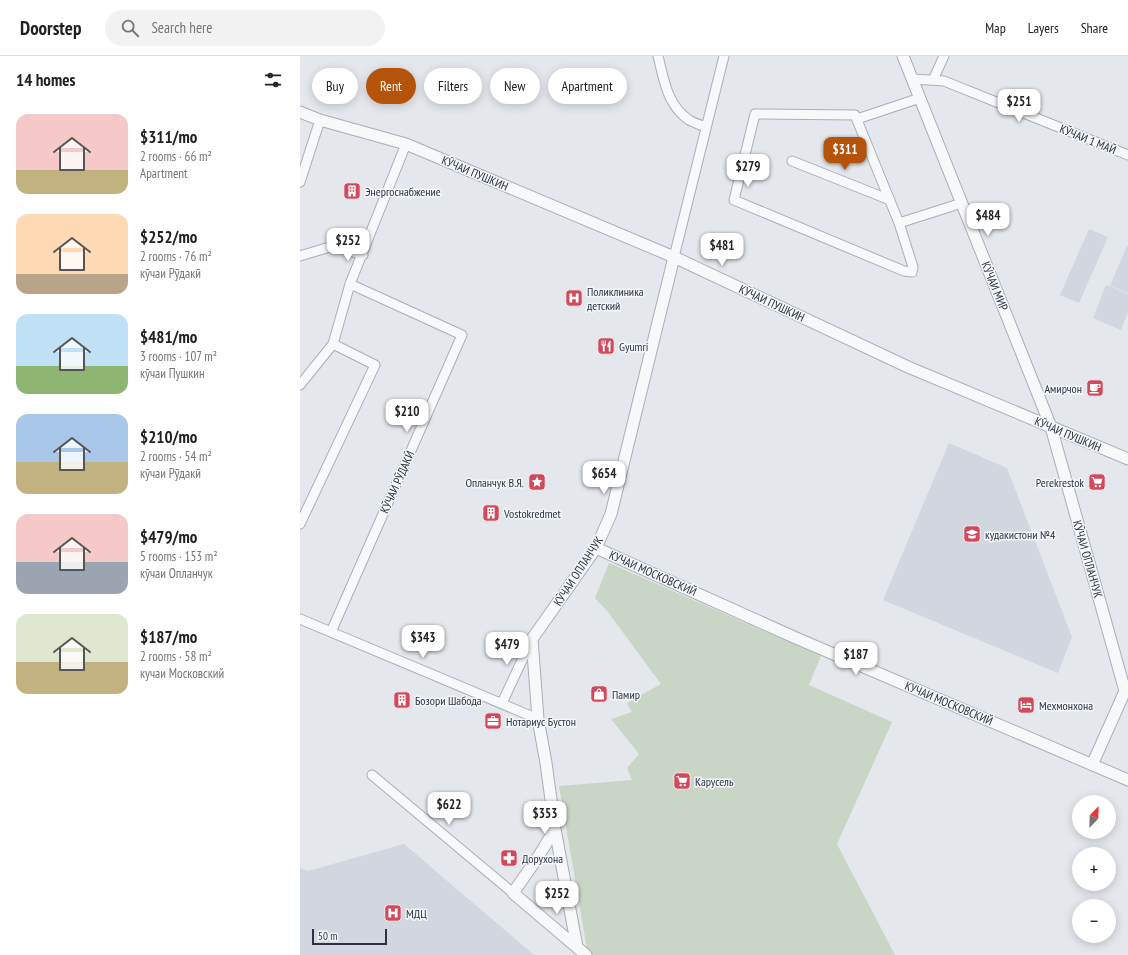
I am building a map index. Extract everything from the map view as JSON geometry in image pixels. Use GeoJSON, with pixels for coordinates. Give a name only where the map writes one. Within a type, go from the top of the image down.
{"type":"FeatureCollection","features":[{"type":"Feature","properties":{"kind":"street"},"geometry":{"type":"LineString","coordinates":[[658,56],[668,95],[677,110],[690,120],[706,127]]}},
{"type":"Feature","properties":{"kind":"street"},"geometry":{"type":"LineString","coordinates":[[674,257],[724,56]]}},
{"type":"Feature","properties":{"kind":"street","name":"КӮЧАИ МИР"},"geometry":{"type":"LineString","coordinates":[[903,56],[1051,427]]}},
{"type":"Feature","properties":{"kind":"street"},"geometry":{"type":"LineString","coordinates":[[933,80],[944,56]]}},
{"type":"Feature","properties":{"kind":"street","name":"КӮЧАИ 1 МАЙ"},"geometry":{"type":"LineString","coordinates":[[913,79],[944,81],[1128,155]]}},
{"type":"Feature","properties":{"kind":"street"},"geometry":{"type":"LineString","coordinates":[[856,119],[920,98]]}},
{"type":"Feature","properties":{"kind":"street","name":"КӮЧАИ ПУШКИН"},"geometry":{"type":"LineString","coordinates":[[300,112],[320,120],[406,144],[674,257],[908,367],[1128,459]]}},
{"type":"Feature","properties":{"kind":"street"},"geometry":{"type":"LineString","coordinates":[[755,114],[855,115],[856,119],[899,223],[914,268],[912,272],[904,271],[734,200],[755,114]]}},
{"type":"Feature","properties":{"kind":"street"},"geometry":{"type":"LineString","coordinates":[[300,182],[320,120]]}},
{"type":"Feature","properties":{"kind":"street"},"geometry":{"type":"LineString","coordinates":[[300,385],[333,344],[350,284],[363,255],[406,144]]}},
{"type":"Feature","properties":{"kind":"street"},"geometry":{"type":"LineString","coordinates":[[792,161],[890,200]]}},
{"type":"Feature","properties":{"kind":"street"},"geometry":{"type":"LineString","coordinates":[[899,223],[962,202]]}},
{"type":"Feature","properties":{"kind":"street"},"geometry":{"type":"LineString","coordinates":[[300,256],[333,246],[363,255]]}},
{"type":"Feature","properties":{"kind":"street","name":"КӮЧАИ ОПЛАНЧУК"},"geometry":{"type":"LineString","coordinates":[[532,639],[596,548],[611,514],[674,257]]}},
{"type":"Feature","properties":{"kind":"street","name":"КӮЧАИ РӮДАКӢ"},"geometry":{"type":"LineString","coordinates":[[331,632],[462,334],[350,284]]}},
{"type":"Feature","properties":{"kind":"street"},"geometry":{"type":"LineString","coordinates":[[300,524],[375,365],[333,344]]}},
{"type":"Feature","properties":{"kind":"street","name":"КӮЧАИ ОПЛАНЧУК"},"geometry":{"type":"LineString","coordinates":[[1051,427],[1125,691],[1092,765]]}},
{"type":"Feature","properties":{"kind":"street","name":"КУЧАИ МОСКОВСКИЙ"},"geometry":{"type":"LineString","coordinates":[[596,548],[796,638],[1128,780]]}},
{"type":"Feature","properties":{"kind":"street"},"geometry":{"type":"LineString","coordinates":[[300,619],[538,718]]}},
{"type":"Feature","properties":{"kind":"street"},"geometry":{"type":"LineString","coordinates":[[502,703],[532,639]]}},
{"type":"Feature","properties":{"kind":"street"},"geometry":{"type":"LineString","coordinates":[[532,639],[538,718],[555,829],[577,947]]}},
{"type":"Feature","properties":{"kind":"street"},"geometry":{"type":"LineString","coordinates":[[372,775],[586,955]]}},
{"type":"Feature","properties":{"kind":"street"},"geometry":{"type":"LineString","coordinates":[[512,893],[538,857],[555,829]]}},
{"type":"Feature","properties":{"kind":"shaded area"},"geometry":{"type":"Polygon","coordinates":[[[1089,229],[1108,237],[1079,303],[1060,295],[1089,229]]]}},
{"type":"Feature","properties":{"kind":"shaded area"},"geometry":{"type":"Polygon","coordinates":[[[1127,246],[1128,247],[1128,293],[1110,286],[1127,246]]]}},
{"type":"Feature","properties":{"kind":"shaded area"},"geometry":{"type":"Polygon","coordinates":[[[1106,285],[1128,294],[1128,312],[1121,330],[1093,318],[1106,285]]]}},
{"type":"Feature","properties":{"kind":"shaded area","name":"кудакистони №4"},"geometry":{"type":"Polygon","coordinates":[[[949,443],[1007,468],[1072,637],[1058,673],[883,600],[949,443]]]}},
{"type":"Feature","properties":{"kind":"shaded area","name":"МДЦ"},"geometry":{"type":"Polygon","coordinates":[[[404,844],[534,955],[300,955],[300,868],[308,871],[404,844]]]}},
{"type":"Feature","properties":{"kind":"green space"},"geometry":{"type":"Polygon","coordinates":[[[609,563],[821,656],[809,685],[892,722],[837,844],[895,955],[588,955],[559,786],[632,780],[627,768],[639,754],[611,719],[632,712],[627,703],[661,684],[608,612],[595,598],[609,563]]]}},
{"type":"Feature","properties":{"kind":"place","name":"Энергоснабжение"},"geometry":{"type":"Point","coordinates":[352,191]}},
{"type":"Feature","properties":{"kind":"place","name":"Поликлиника детский"},"geometry":{"type":"Point","coordinates":[574,298]}},
{"type":"Feature","properties":{"kind":"place","name":"Gyumri"},"geometry":{"type":"Point","coordinates":[606,346]}},
{"type":"Feature","properties":{"kind":"place","name":"Амирчон"},"geometry":{"type":"Point","coordinates":[1095,388]}},
{"type":"Feature","properties":{"kind":"place","name":"Опланчук В.Я."},"geometry":{"type":"Point","coordinates":[537,482]}},
{"type":"Feature","properties":{"kind":"place","name":"Perekrestok"},"geometry":{"type":"Point","coordinates":[1097,482]}},
{"type":"Feature","properties":{"kind":"place","name":"Vostokredmet"},"geometry":{"type":"Point","coordinates":[491,513]}},
{"type":"Feature","properties":{"kind":"place","name":"кудакистони №4"},"geometry":{"type":"Point","coordinates":[972,534]}},
{"type":"Feature","properties":{"kind":"place","name":"Памир"},"geometry":{"type":"Point","coordinates":[599,694]}},
{"type":"Feature","properties":{"kind":"place","name":"Бозори Шабода"},"geometry":{"type":"Point","coordinates":[402,700]}},
{"type":"Feature","properties":{"kind":"place","name":"Мехмонхона"},"geometry":{"type":"Point","coordinates":[1026,705]}},
{"type":"Feature","properties":{"kind":"place","name":"Нотариус Бустон"},"geometry":{"type":"Point","coordinates":[493,721]}},
{"type":"Feature","properties":{"kind":"place","name":"Карусель"},"geometry":{"type":"Point","coordinates":[682,781]}},
{"type":"Feature","properties":{"kind":"place","name":"Дорухона"},"geometry":{"type":"Point","coordinates":[509,858]}},
{"type":"Feature","properties":{"kind":"place","name":"МДЦ"},"geometry":{"type":"Point","coordinates":[393,913]}}]}
